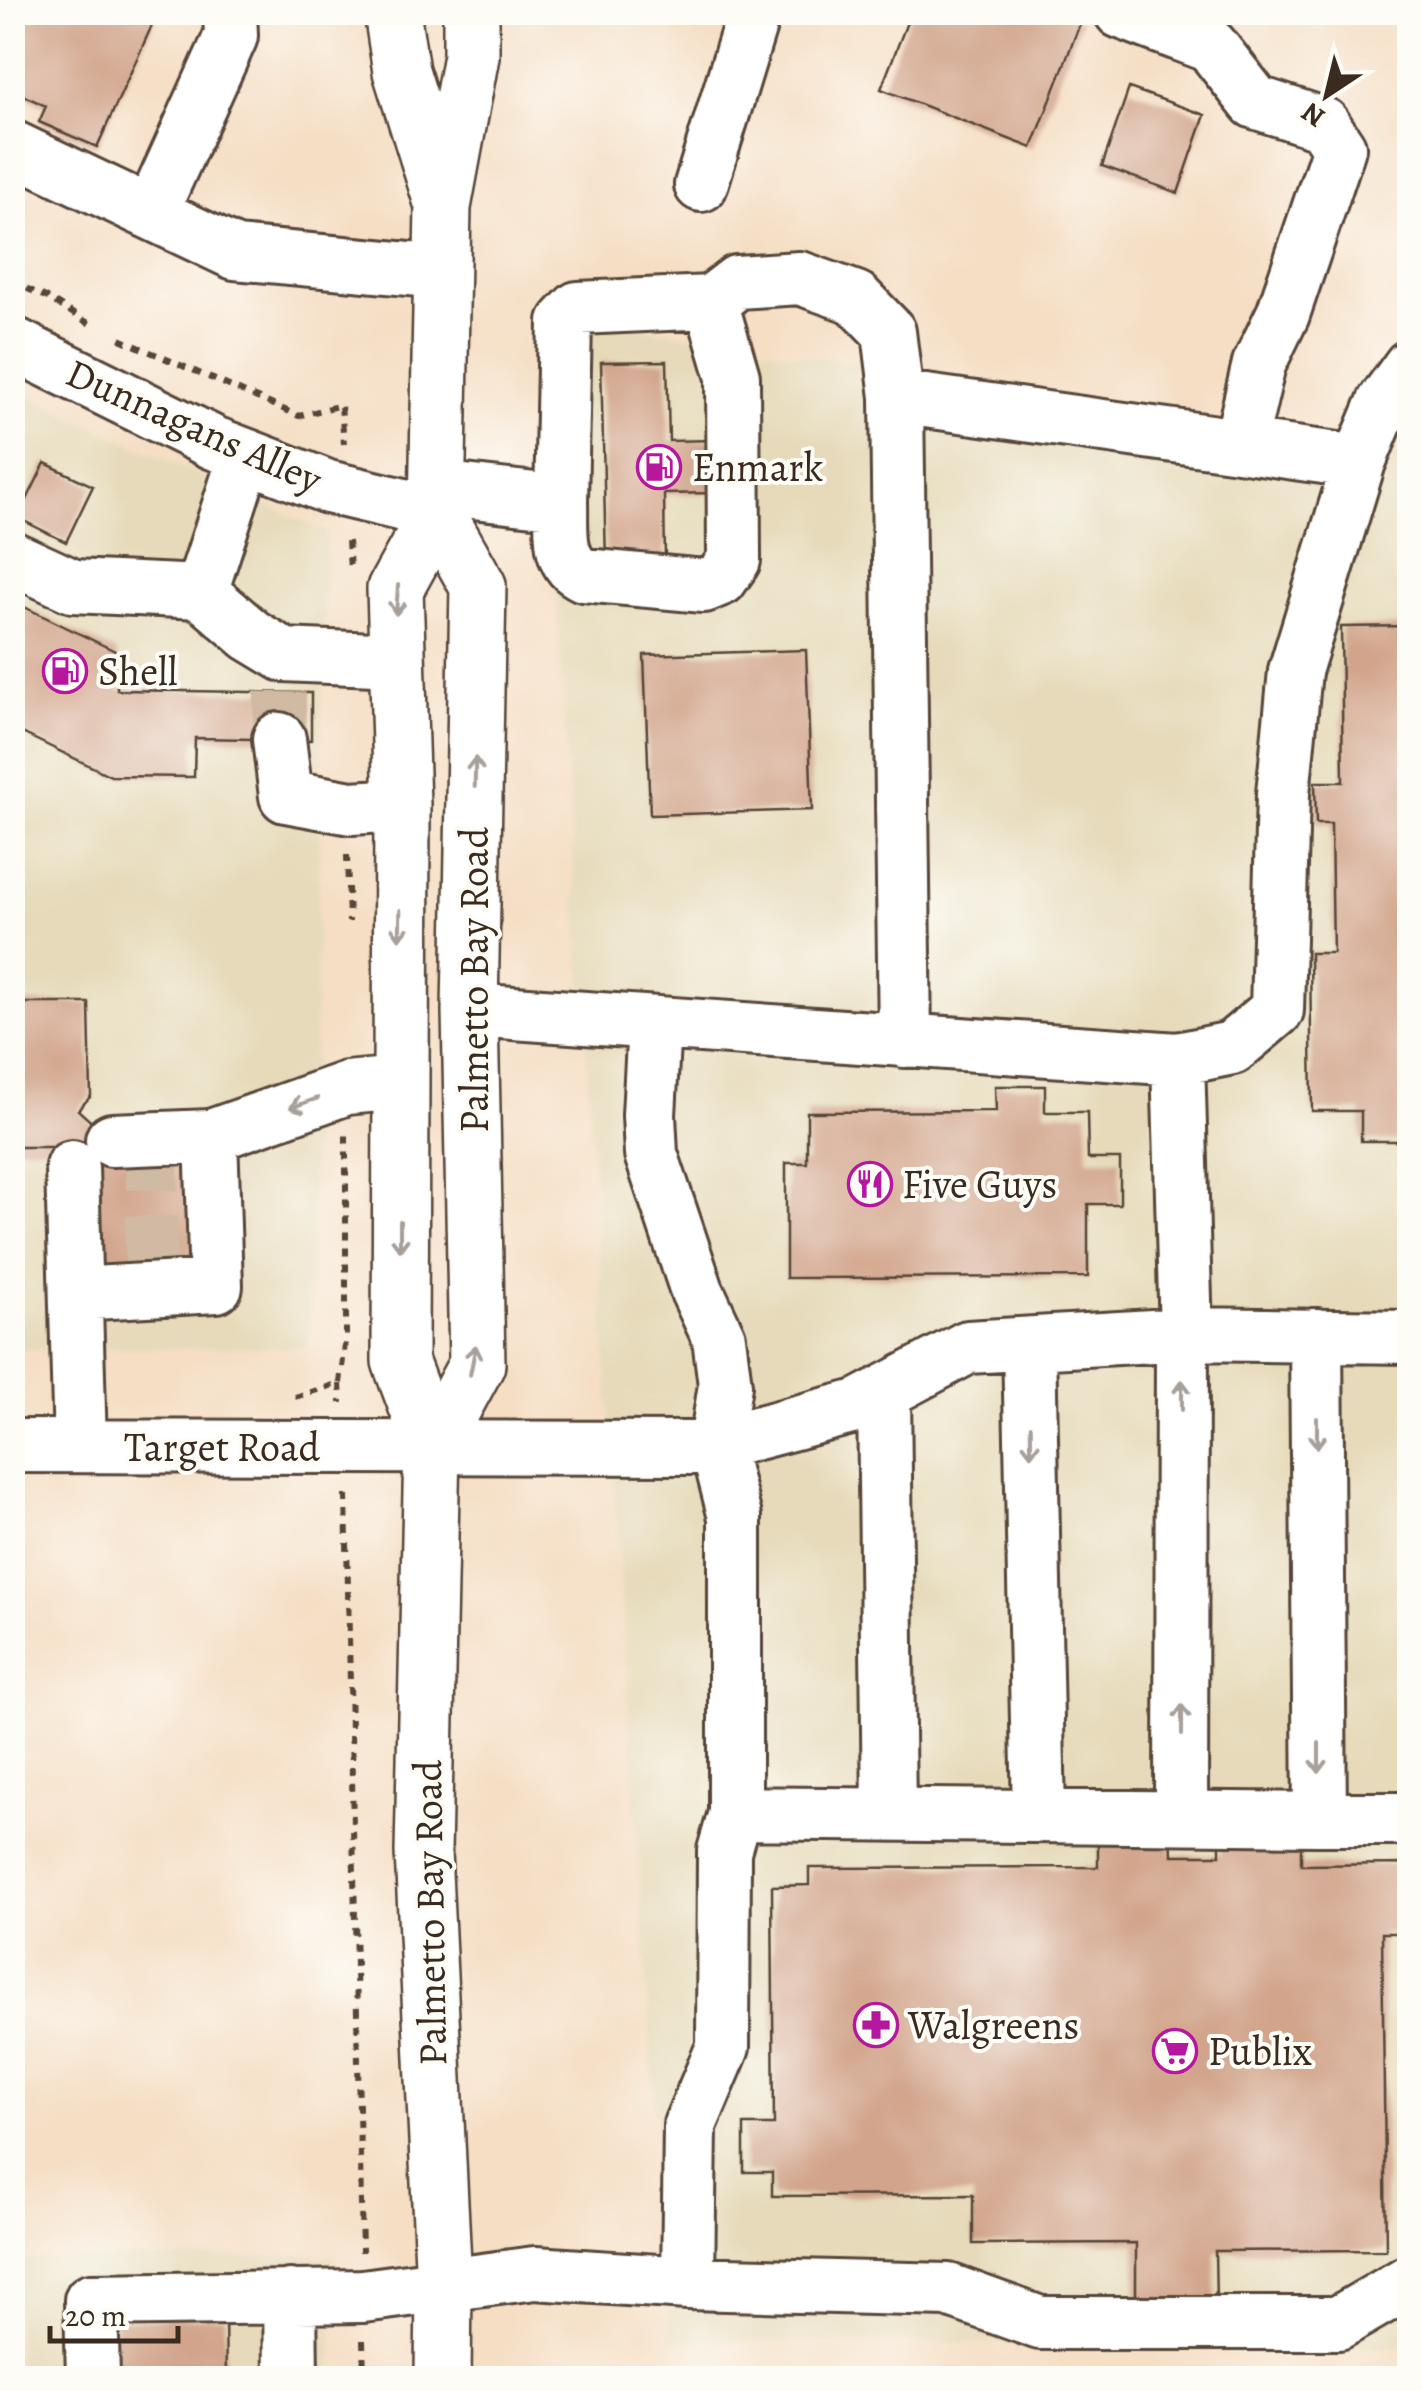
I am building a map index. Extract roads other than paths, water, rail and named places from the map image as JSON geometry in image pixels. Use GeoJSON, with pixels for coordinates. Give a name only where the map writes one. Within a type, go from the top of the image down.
{"type":"FeatureCollection","features":[{"type":"Feature","properties":{"kind":"highway"},"geometry":{"type":"LineString","coordinates":[[392,12],[401,72],[443,207]]}},
{"type":"Feature","properties":{"kind":"highway"},"geometry":{"type":"LineString","coordinates":[[420,12],[418,59],[443,207]]}},
{"type":"Feature","properties":{"kind":"highway"},"geometry":{"type":"LineString","coordinates":[[443,207],[471,56],[470,12]]}},
{"type":"Feature","properties":{"kind":"highway"},"geometry":{"type":"LineString","coordinates":[[443,207],[489,78],[497,12]]}},
{"type":"Feature","properties":{"kind":"highway","name":"Palmetto Bay Road"},"geometry":{"type":"LineString","coordinates":[[443,207],[438,500],[395,589],[402,806],[400,1361],[432,1447],[422,1852],[444,2284],[443,2378]]}},
{"type":"Feature","properties":{"kind":"highway","name":"Palmetto Bay Road"},"geometry":{"type":"LineString","coordinates":[[432,1447],[477,1364],[470,1010],[478,586],[438,500]]}},
{"type":"Feature","properties":{"kind":"street"},"geometry":{"type":"LineString","coordinates":[[151,213],[230,36],[230,12]]}},
{"type":"Feature","properties":{"kind":"street"},"geometry":{"type":"LineString","coordinates":[[701,185],[754,12]]}},
{"type":"Feature","properties":{"kind":"street"},"geometry":{"type":"LineString","coordinates":[[1121,12],[1201,26],[1211,46],[1255,102],[1323,124],[1339,148],[1283,314],[1259,364],[1240,445]]}},
{"type":"Feature","properties":{"kind":"street"},"geometry":{"type":"LineString","coordinates":[[12,147],[235,252],[442,272]]}},
{"type":"Feature","properties":{"kind":"street"},"geometry":{"type":"LineString","coordinates":[[711,302],[733,377],[734,560],[721,579],[704,586],[584,575],[571,570],[564,556],[561,502],[565,322],[578,308],[711,302],[737,282],[800,278],[856,298],[889,332],[898,398],[905,1041]]}},
{"type":"Feature","properties":{"kind":"street","name":"Dunnagans Alley"},"geometry":{"type":"LineString","coordinates":[[12,343],[214,444],[328,486],[438,500],[561,502]]}},
{"type":"Feature","properties":{"kind":"street"},"geometry":{"type":"LineString","coordinates":[[470,1010],[1178,1059],[1232,1048],[1277,1010],[1283,794],[1295,672],[1359,462],[1401,392]]}},
{"type":"Feature","properties":{"kind":"street"},"geometry":{"type":"LineString","coordinates":[[898,398],[1359,462]]}},
{"type":"Feature","properties":{"kind":"street"},"geometry":{"type":"LineString","coordinates":[[201,592],[245,456]]}},
{"type":"Feature","properties":{"kind":"street"},"geometry":{"type":"LineString","coordinates":[[12,558],[73,586],[201,592],[250,634],[281,696],[286,796],[352,808],[402,806]]}},
{"type":"Feature","properties":{"kind":"street"},"geometry":{"type":"LineString","coordinates":[[281,696],[398,660]]}},
{"type":"Feature","properties":{"kind":"street"},"geometry":{"type":"LineString","coordinates":[[654,1024],[651,1154],[697,1292],[720,1338],[725,1384],[716,1444],[735,1517],[736,1812],[724,1850],[724,2047],[690,2126],[688,2283]]}},
{"type":"Feature","properties":{"kind":"street"},"geometry":{"type":"LineString","coordinates":[[1178,1059],[1184,1334],[1182,1817]]}},
{"type":"Feature","properties":{"kind":"street"},"geometry":{"type":"LineString","coordinates":[[80,1446],[76,1294],[122,1152],[211,1136],[347,1088],[399,1084]]}},
{"type":"Feature","properties":{"kind":"street"},"geometry":{"type":"LineString","coordinates":[[76,1294],[151,1279],[216,1286],[211,1136]]}},
{"type":"Feature","properties":{"kind":"street","name":"Target Road"},"geometry":{"type":"LineString","coordinates":[[12,1446],[700,1448],[858,1406],[968,1347],[1184,1334],[1410,1337]]}},
{"type":"Feature","properties":{"kind":"street"},"geometry":{"type":"LineString","coordinates":[[1316,1336],[1320,1818]]}},
{"type":"Feature","properties":{"kind":"street"},"geometry":{"type":"LineString","coordinates":[[1029,1344],[1038,1816]]}},
{"type":"Feature","properties":{"kind":"street"},"geometry":{"type":"LineString","coordinates":[[884,1392],[888,1814]]}},
{"type":"Feature","properties":{"kind":"street"},"geometry":{"type":"LineString","coordinates":[[736,1812],[1410,1820]]}},
{"type":"Feature","properties":{"kind":"street"},"geometry":{"type":"LineString","coordinates":[[93,2378],[91,2300],[363,2296],[535,2273],[688,2283],[948,2290],[1040,2323],[1318,2323],[1338,2322],[1410,2282]]}},
{"type":"Feature","properties":{"kind":"street"},"geometry":{"type":"LineString","coordinates":[[290,2296],[291,2378]]}},
{"type":"Feature","properties":{"kind":"tunnel"},"geometry":{"type":"LineString","coordinates":[[279,739],[280,692]]}},
{"type":"Feature","properties":{"kind":"tunnel"},"geometry":{"type":"LineString","coordinates":[[151,1268],[152,1163]]}},
{"type":"Feature","properties":{"kind":"place","name":"Enmark"},"geometry":{"type":"Point","coordinates":[659,467]}},
{"type":"Feature","properties":{"kind":"place","name":"Shell"},"geometry":{"type":"Point","coordinates":[65,671]}},
{"type":"Feature","properties":{"kind":"place","name":"Five Guys"},"geometry":{"type":"Point","coordinates":[870,1184]}},
{"type":"Feature","properties":{"kind":"place","name":"Walgreens"},"geometry":{"type":"Point","coordinates":[876,2025]}},
{"type":"Feature","properties":{"kind":"place","name":"Publix"},"geometry":{"type":"Point","coordinates":[1175,2051]}}]}
